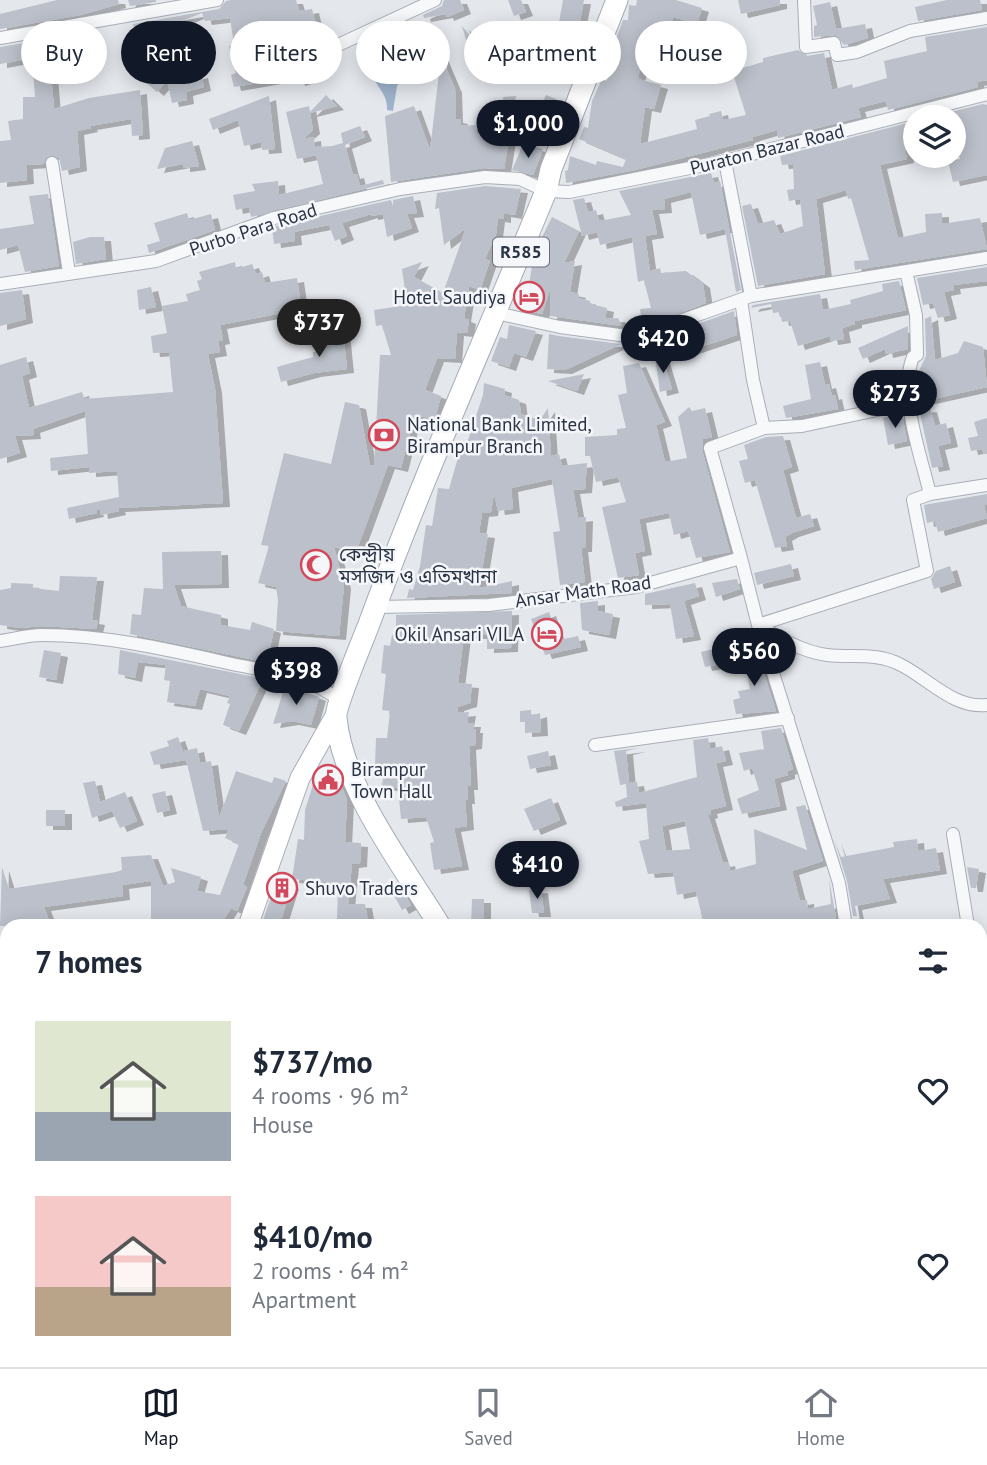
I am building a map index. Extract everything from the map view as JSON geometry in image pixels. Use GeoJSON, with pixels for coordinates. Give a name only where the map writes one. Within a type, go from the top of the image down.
{"type":"FeatureCollection","features":[{"type":"Feature","properties":{"kind":"main road","name":"R585"},"geometry":{"type":"LineString","coordinates":[[339,709],[375,607],[546,191],[551,169],[617,0]]}},
{"type":"Feature","properties":{"kind":"main road"},"geometry":{"type":"LineString","coordinates":[[250,919],[300,778],[339,709]]}},
{"type":"Feature","properties":{"kind":"main road"},"geometry":{"type":"LineString","coordinates":[[339,709],[349,766],[366,805],[385,841],[435,919]]}},
{"type":"Feature","properties":{"kind":"street"},"geometry":{"type":"LineString","coordinates":[[0,38],[217,0]]}},
{"type":"Feature","properties":{"kind":"street"},"geometry":{"type":"LineString","coordinates":[[342,43],[435,0]]}},
{"type":"Feature","properties":{"kind":"street"},"geometry":{"type":"LineString","coordinates":[[804,0],[806,47],[834,43],[837,55],[857,52],[910,31],[987,18]]}},
{"type":"Feature","properties":{"kind":"street","name":"Puraton Bazar Road"},"geometry":{"type":"LineString","coordinates":[[546,191],[569,192],[725,161],[987,94]]}},
{"type":"Feature","properties":{"kind":"street"},"geometry":{"type":"LineString","coordinates":[[725,161],[746,298],[753,380],[764,428]]}},
{"type":"Feature","properties":{"kind":"street"},"geometry":{"type":"LineString","coordinates":[[52,163],[69,273]]}},
{"type":"Feature","properties":{"kind":"street","name":"Purbo Para Road"},"geometry":{"type":"LineString","coordinates":[[0,284],[156,261],[274,219],[400,189],[485,177],[520,180],[546,191]]}},
{"type":"Feature","properties":{"kind":"street"},"geometry":{"type":"LineString","coordinates":[[496,313],[560,327],[642,338],[669,325],[746,298],[987,258]]}},
{"type":"Feature","properties":{"kind":"street"},"geometry":{"type":"LineString","coordinates":[[906,271],[916,315],[918,355],[913,357],[908,368],[910,403],[930,494]]}},
{"type":"Feature","properties":{"kind":"street"},"geometry":{"type":"LineString","coordinates":[[845,919],[839,883],[758,625],[710,448],[764,428],[802,426],[910,403]]}},
{"type":"Feature","properties":{"kind":"street"},"geometry":{"type":"LineString","coordinates":[[758,625],[926,572],[913,500],[930,494],[987,485]]}},
{"type":"Feature","properties":{"kind":"street","name":"Ansar Math Road"},"geometry":{"type":"LineString","coordinates":[[375,607],[489,605],[636,587],[741,558]]}},
{"type":"Feature","properties":{"kind":"street"},"geometry":{"type":"LineString","coordinates":[[758,625],[785,641],[827,655],[860,654],[900,664],[972,707],[987,705]]}},
{"type":"Feature","properties":{"kind":"street"},"geometry":{"type":"LineString","coordinates":[[0,640],[41,635],[109,639],[170,649],[281,673],[326,689],[339,709]]}},
{"type":"Feature","properties":{"kind":"street"},"geometry":{"type":"LineString","coordinates":[[595,745],[788,718]]}},
{"type":"Feature","properties":{"kind":"street"},"geometry":{"type":"LineString","coordinates":[[953,834],[967,919]]}},
{"type":"Feature","properties":{"kind":"water"},"geometry":{"type":"Polygon","coordinates":[[[377,84],[398,84],[393,111],[387,110],[385,99],[377,84]]]}},
{"type":"Feature","properties":{"kind":"building"},"geometry":{"type":"Polygon","coordinates":[[[57,0],[118,0],[119,4],[81,15],[46,21],[21,21],[21,25],[0,29],[0,14],[57,0]]]}},
{"type":"Feature","properties":{"kind":"building"},"geometry":{"type":"Polygon","coordinates":[[[128,0],[156,0],[156,2],[130,6],[128,0]]]}},
{"type":"Feature","properties":{"kind":"building"},"geometry":{"type":"Polygon","coordinates":[[[296,0],[299,11],[312,9],[315,21],[230,21],[230,18],[205,21],[202,13],[182,21],[150,21],[219,9],[226,1],[296,0]]]}},
{"type":"Feature","properties":{"kind":"building"},"geometry":{"type":"Polygon","coordinates":[[[444,0],[460,0],[464,10],[447,17],[446,14],[424,18],[423,15],[442,6],[444,0]]]}},
{"type":"Feature","properties":{"kind":"building"},"geometry":{"type":"Polygon","coordinates":[[[508,0],[521,0],[526,12],[514,16],[508,0]]]}},
{"type":"Feature","properties":{"kind":"building"},"geometry":{"type":"Polygon","coordinates":[[[563,0],[584,0],[580,21],[559,21],[563,0]]]}},
{"type":"Feature","properties":{"kind":"building"},"geometry":{"type":"Polygon","coordinates":[[[637,0],[676,0],[702,8],[698,21],[673,17],[673,21],[635,21],[635,84],[661,85],[654,109],[645,107],[640,144],[697,129],[695,120],[710,116],[709,114],[721,111],[723,120],[746,115],[736,84],[747,84],[747,67],[763,62],[763,58],[798,50],[807,56],[824,53],[832,90],[852,84],[853,88],[887,78],[884,61],[927,51],[925,37],[987,27],[987,80],[977,82],[978,87],[888,110],[886,101],[858,108],[861,117],[778,138],[777,130],[753,137],[753,140],[635,170],[566,183],[565,171],[568,170],[570,156],[596,165],[597,161],[623,167],[626,159],[579,139],[584,127],[588,128],[592,101],[600,84],[621,84],[621,25],[623,20],[628,20],[629,5],[636,6],[637,0]]]}},
{"type":"Feature","properties":{"kind":"building"},"geometry":{"type":"Polygon","coordinates":[[[738,0],[780,0],[780,5],[741,14],[738,0]]]}},
{"type":"Feature","properties":{"kind":"building"},"geometry":{"type":"Polygon","coordinates":[[[947,0],[980,0],[982,10],[918,21],[915,7],[947,0]]]}},
{"type":"Feature","properties":{"kind":"building"},"geometry":{"type":"Polygon","coordinates":[[[830,2],[836,29],[865,24],[868,38],[844,45],[836,35],[814,37],[814,26],[817,25],[813,6],[830,2]]]}},
{"type":"Feature","properties":{"kind":"building"},"geometry":{"type":"Polygon","coordinates":[[[21,44],[21,60],[0,64],[0,47],[21,44]]]}},
{"type":"Feature","properties":{"kind":"building"},"geometry":{"type":"Polygon","coordinates":[[[450,77],[455,89],[456,119],[461,120],[460,126],[476,125],[477,133],[498,135],[507,109],[502,109],[503,97],[516,96],[504,169],[484,168],[391,182],[385,116],[414,106],[430,150],[438,84],[450,84],[450,77]]]}},
{"type":"Feature","properties":{"kind":"building"},"geometry":{"type":"Polygon","coordinates":[[[34,84],[52,84],[54,109],[89,98],[140,90],[143,135],[132,136],[131,119],[90,126],[91,128],[77,131],[80,167],[62,171],[59,158],[50,155],[43,164],[26,165],[27,180],[0,183],[0,141],[11,140],[8,121],[23,119],[23,97],[35,97],[34,84]]]}},
{"type":"Feature","properties":{"kind":"building"},"geometry":{"type":"Polygon","coordinates":[[[148,84],[164,84],[157,92],[148,84]]]}},
{"type":"Feature","properties":{"kind":"building"},"geometry":{"type":"Polygon","coordinates":[[[168,84],[203,84],[204,87],[186,92],[187,100],[172,103],[168,84]]]}},
{"type":"Feature","properties":{"kind":"building"},"geometry":{"type":"Polygon","coordinates":[[[326,95],[337,106],[310,113],[313,130],[303,139],[314,137],[315,147],[332,146],[343,143],[341,133],[360,126],[365,137],[345,145],[353,175],[357,174],[360,186],[383,180],[384,184],[251,217],[249,207],[236,210],[233,195],[255,191],[252,184],[278,181],[279,195],[323,184],[316,155],[297,159],[286,112],[309,106],[310,112],[326,95]]]}},
{"type":"Feature","properties":{"kind":"building"},"geometry":{"type":"Polygon","coordinates":[[[546,95],[556,99],[545,125],[534,120],[546,95]]]}},
{"type":"Feature","properties":{"kind":"building"},"geometry":{"type":"Polygon","coordinates":[[[269,96],[275,149],[262,150],[261,142],[244,146],[238,120],[213,130],[209,119],[269,96]]]}},
{"type":"Feature","properties":{"kind":"building"},"geometry":{"type":"Polygon","coordinates":[[[987,105],[987,175],[953,182],[950,168],[966,168],[966,108],[987,105]]]}},
{"type":"Feature","properties":{"kind":"building"},"geometry":{"type":"Polygon","coordinates":[[[903,124],[903,160],[880,165],[898,238],[926,232],[925,214],[942,213],[942,224],[980,218],[987,249],[855,270],[854,261],[869,260],[851,198],[848,199],[846,190],[816,199],[825,274],[758,286],[742,206],[751,204],[758,224],[774,220],[780,234],[803,226],[800,199],[789,201],[787,190],[794,189],[793,164],[782,165],[780,156],[903,124]]]}},
{"type":"Feature","properties":{"kind":"building"},"geometry":{"type":"Polygon","coordinates":[[[192,141],[199,166],[183,168],[183,164],[157,169],[165,148],[192,141]]]}},
{"type":"Feature","properties":{"kind":"building"},"geometry":{"type":"Polygon","coordinates":[[[523,144],[543,149],[533,175],[512,170],[523,144]]]}},
{"type":"Feature","properties":{"kind":"building"},"geometry":{"type":"Polygon","coordinates":[[[711,173],[714,183],[720,181],[741,290],[736,292],[725,229],[700,235],[691,192],[664,199],[665,209],[652,210],[657,234],[645,236],[650,271],[660,268],[661,273],[686,271],[703,284],[706,303],[649,325],[642,324],[640,309],[651,308],[644,280],[638,282],[632,237],[600,245],[597,232],[582,236],[573,200],[584,198],[588,212],[596,210],[599,221],[631,215],[619,191],[711,173]]]}},
{"type":"Feature","properties":{"kind":"building"},"geometry":{"type":"Polygon","coordinates":[[[485,186],[521,189],[515,215],[504,213],[504,219],[498,218],[496,234],[485,259],[490,261],[480,290],[469,286],[464,318],[469,320],[467,333],[457,332],[455,359],[437,358],[425,390],[441,396],[435,418],[414,416],[401,468],[388,465],[356,552],[334,547],[344,585],[339,636],[276,631],[276,587],[258,583],[269,546],[261,545],[284,453],[331,464],[345,402],[359,405],[370,466],[374,465],[380,355],[391,355],[382,325],[376,326],[374,310],[407,305],[402,269],[422,262],[414,277],[443,293],[466,228],[444,245],[439,208],[435,209],[437,193],[485,186]]]}},
{"type":"Feature","properties":{"kind":"building"},"geometry":{"type":"Polygon","coordinates":[[[48,194],[59,266],[25,272],[18,245],[0,250],[0,229],[34,224],[29,196],[48,194]]]}},
{"type":"Feature","properties":{"kind":"building"},"geometry":{"type":"Polygon","coordinates":[[[413,196],[417,213],[407,214],[412,228],[387,237],[383,214],[371,214],[342,223],[347,236],[335,241],[329,225],[294,232],[295,241],[274,244],[272,228],[276,226],[391,200],[393,206],[393,200],[413,196]]]}},
{"type":"Feature","properties":{"kind":"building"},"geometry":{"type":"Polygon","coordinates":[[[187,213],[189,220],[211,214],[215,230],[149,253],[147,245],[160,241],[154,223],[187,213]]]}},
{"type":"Feature","properties":{"kind":"building"},"geometry":{"type":"Polygon","coordinates":[[[552,217],[579,231],[564,263],[575,261],[570,292],[579,294],[578,298],[590,301],[590,304],[607,308],[605,319],[618,318],[622,326],[550,316],[551,286],[542,314],[519,309],[527,284],[529,285],[534,253],[552,217]]]}},
{"type":"Feature","properties":{"kind":"building"},"geometry":{"type":"Polygon","coordinates":[[[90,237],[104,237],[106,259],[76,264],[73,242],[90,237]]]}},
{"type":"Feature","properties":{"kind":"building"},"geometry":{"type":"Polygon","coordinates":[[[235,262],[236,269],[252,264],[256,274],[262,272],[265,283],[297,278],[303,319],[289,322],[287,312],[220,325],[223,340],[218,341],[220,352],[208,354],[215,389],[223,503],[118,508],[119,511],[101,515],[100,509],[96,510],[97,513],[69,519],[67,508],[119,497],[117,471],[89,473],[89,467],[51,471],[50,458],[88,454],[85,411],[33,429],[34,435],[15,436],[20,453],[0,459],[0,365],[26,357],[30,373],[22,376],[29,408],[82,392],[84,399],[173,392],[169,352],[153,353],[151,336],[167,333],[162,306],[188,301],[186,294],[200,290],[197,281],[202,279],[199,272],[235,262]]]}},
{"type":"Feature","properties":{"kind":"building"},"geometry":{"type":"Polygon","coordinates":[[[987,267],[987,281],[953,285],[954,290],[944,292],[950,315],[938,318],[933,303],[923,305],[917,278],[987,267]]]}},
{"type":"Feature","properties":{"kind":"building"},"geometry":{"type":"Polygon","coordinates":[[[899,281],[906,310],[855,321],[855,324],[842,328],[844,339],[831,341],[830,336],[798,346],[790,321],[782,322],[780,312],[773,313],[771,304],[751,308],[753,305],[820,294],[823,310],[851,304],[850,300],[883,291],[882,284],[899,281]]]}},
{"type":"Feature","properties":{"kind":"building"},"geometry":{"type":"Polygon","coordinates":[[[151,287],[156,307],[139,310],[137,290],[151,287]]]}},
{"type":"Feature","properties":{"kind":"building"},"geometry":{"type":"Polygon","coordinates":[[[22,290],[26,319],[0,326],[0,293],[22,290]]]}},
{"type":"Feature","properties":{"kind":"building"},"geometry":{"type":"Polygon","coordinates":[[[734,311],[737,335],[686,352],[683,333],[660,342],[659,339],[672,333],[734,311]]]}},
{"type":"Feature","properties":{"kind":"building"},"geometry":{"type":"Polygon","coordinates":[[[931,316],[935,360],[958,353],[964,341],[983,347],[987,387],[920,402],[918,373],[926,356],[925,319],[931,316]]]}},
{"type":"Feature","properties":{"kind":"building"},"geometry":{"type":"Polygon","coordinates":[[[509,325],[536,331],[526,357],[514,353],[509,367],[491,361],[500,337],[507,339],[509,325]]]}},
{"type":"Feature","properties":{"kind":"building"},"geometry":{"type":"Polygon","coordinates":[[[908,326],[908,349],[886,354],[885,349],[863,359],[858,348],[908,326]]]}},
{"type":"Feature","properties":{"kind":"building"},"geometry":{"type":"Polygon","coordinates":[[[343,330],[347,369],[314,373],[281,382],[277,367],[313,357],[313,352],[322,351],[321,332],[343,330]]]}},
{"type":"Feature","properties":{"kind":"building"},"geometry":{"type":"Polygon","coordinates":[[[549,334],[621,344],[565,370],[547,369],[549,334]]]}},
{"type":"Feature","properties":{"kind":"building"},"geometry":{"type":"Polygon","coordinates":[[[662,356],[672,389],[660,392],[655,357],[662,356]]]}},
{"type":"Feature","properties":{"kind":"building"},"geometry":{"type":"Polygon","coordinates":[[[820,362],[825,385],[829,384],[832,396],[835,395],[838,409],[786,418],[783,406],[811,399],[805,365],[820,362]]]}},
{"type":"Feature","properties":{"kind":"building"},"geometry":{"type":"Polygon","coordinates":[[[639,363],[665,422],[656,425],[665,462],[687,458],[678,417],[689,407],[692,411],[705,408],[712,437],[703,439],[702,450],[730,552],[696,558],[688,531],[674,535],[669,513],[639,519],[645,551],[635,553],[639,575],[618,578],[602,507],[626,502],[618,477],[596,482],[590,456],[585,456],[585,437],[617,435],[617,429],[626,428],[618,395],[627,393],[623,366],[639,363]]]}},
{"type":"Feature","properties":{"kind":"building"},"geometry":{"type":"Polygon","coordinates":[[[584,374],[577,391],[548,381],[584,374]]]}},
{"type":"Feature","properties":{"kind":"building"},"geometry":{"type":"Polygon","coordinates":[[[484,383],[505,389],[504,395],[519,400],[521,414],[540,420],[548,408],[551,456],[559,454],[562,466],[587,463],[585,489],[573,490],[578,518],[586,517],[585,548],[581,548],[585,582],[560,585],[553,532],[560,531],[552,479],[511,488],[513,509],[498,511],[494,493],[491,512],[482,513],[479,533],[488,534],[479,588],[512,581],[512,593],[407,598],[409,589],[413,590],[420,566],[426,525],[432,526],[438,488],[449,489],[459,454],[463,455],[483,395],[484,383]]]}},
{"type":"Feature","properties":{"kind":"building"},"geometry":{"type":"Polygon","coordinates":[[[930,408],[935,426],[946,423],[951,443],[938,446],[943,466],[932,468],[919,409],[930,408]]]}},
{"type":"Feature","properties":{"kind":"building"},"geometry":{"type":"Polygon","coordinates":[[[902,414],[907,441],[888,445],[883,418],[902,414]]]}},
{"type":"Feature","properties":{"kind":"building"},"geometry":{"type":"Polygon","coordinates":[[[987,418],[987,454],[984,454],[982,449],[971,451],[968,438],[978,436],[974,422],[987,418]]]}},
{"type":"Feature","properties":{"kind":"building"},"geometry":{"type":"Polygon","coordinates":[[[783,436],[792,467],[783,470],[796,518],[810,514],[814,526],[792,533],[785,537],[787,546],[775,548],[755,480],[745,483],[739,461],[748,459],[744,445],[766,437],[783,436]]]}},
{"type":"Feature","properties":{"kind":"building"},"geometry":{"type":"Polygon","coordinates":[[[987,494],[987,505],[984,505],[987,518],[938,532],[935,521],[927,523],[924,505],[987,494]]]}},
{"type":"Feature","properties":{"kind":"building"},"geometry":{"type":"Polygon","coordinates":[[[221,551],[222,584],[174,585],[181,606],[221,615],[221,625],[250,630],[252,622],[274,629],[268,657],[261,656],[260,661],[130,634],[132,614],[141,615],[144,588],[163,589],[162,552],[221,551]]]}},
{"type":"Feature","properties":{"kind":"building"},"geometry":{"type":"Polygon","coordinates":[[[791,564],[794,576],[757,585],[754,573],[791,564]]]}},
{"type":"Feature","properties":{"kind":"building"},"geometry":{"type":"Polygon","coordinates":[[[950,566],[955,582],[934,589],[931,579],[936,571],[950,566]]]}},
{"type":"Feature","properties":{"kind":"building"},"geometry":{"type":"Polygon","coordinates":[[[60,576],[97,577],[92,620],[98,621],[96,629],[42,626],[20,628],[0,625],[0,590],[11,588],[11,583],[33,584],[33,588],[59,591],[60,576]]]}},
{"type":"Feature","properties":{"kind":"building"},"geometry":{"type":"Polygon","coordinates":[[[737,579],[740,589],[716,597],[712,583],[737,579]]]}},
{"type":"Feature","properties":{"kind":"building"},"geometry":{"type":"Polygon","coordinates":[[[695,583],[699,596],[684,601],[694,636],[676,639],[670,604],[645,605],[645,594],[695,583]]]}},
{"type":"Feature","properties":{"kind":"building"},"geometry":{"type":"Polygon","coordinates":[[[598,601],[598,611],[613,614],[609,635],[582,630],[580,603],[598,601]]]}},
{"type":"Feature","properties":{"kind":"building"},"geometry":{"type":"Polygon","coordinates":[[[512,611],[511,648],[487,649],[487,635],[464,635],[458,683],[472,684],[470,703],[457,707],[458,713],[469,712],[467,723],[474,723],[473,729],[476,729],[475,745],[469,746],[471,786],[467,786],[468,800],[465,800],[467,826],[454,828],[462,866],[434,870],[430,843],[434,842],[426,817],[401,819],[398,788],[382,786],[385,763],[375,766],[376,738],[387,738],[390,711],[382,710],[386,674],[381,673],[384,645],[390,646],[392,635],[396,635],[396,615],[512,611]]]}},
{"type":"Feature","properties":{"kind":"building","name":"Okil Ansari VILA"},"geometry":{"type":"Polygon","coordinates":[[[549,612],[559,640],[578,636],[581,647],[545,655],[531,619],[549,612]]]}},
{"type":"Feature","properties":{"kind":"building"},"geometry":{"type":"Polygon","coordinates":[[[727,646],[732,662],[705,667],[701,652],[727,646]]]}},
{"type":"Feature","properties":{"kind":"building"},"geometry":{"type":"Polygon","coordinates":[[[756,649],[776,711],[736,714],[733,700],[740,698],[738,691],[750,689],[743,652],[756,649]]]}},
{"type":"Feature","properties":{"kind":"building"},"geometry":{"type":"Polygon","coordinates":[[[44,650],[61,653],[56,680],[39,677],[44,650]]]}},
{"type":"Feature","properties":{"kind":"building"},"geometry":{"type":"Polygon","coordinates":[[[120,650],[255,677],[262,681],[239,731],[223,725],[230,696],[200,689],[195,706],[167,702],[170,681],[164,680],[166,665],[138,662],[135,678],[118,674],[120,650]]]}},
{"type":"Feature","properties":{"kind":"building"},"geometry":{"type":"Polygon","coordinates":[[[288,657],[315,665],[312,675],[285,666],[288,657]]]}},
{"type":"Feature","properties":{"kind":"building"},"geometry":{"type":"Polygon","coordinates":[[[279,683],[319,697],[311,725],[292,721],[273,724],[285,686],[279,683]]]}},
{"type":"Feature","properties":{"kind":"building"},"geometry":{"type":"Polygon","coordinates":[[[531,710],[531,716],[540,713],[541,732],[525,733],[525,722],[520,722],[520,711],[531,710]]]}},
{"type":"Feature","properties":{"kind":"building"},"geometry":{"type":"Polygon","coordinates":[[[781,728],[793,769],[788,771],[788,775],[774,779],[780,806],[742,814],[737,799],[759,790],[752,768],[744,771],[739,753],[764,749],[761,731],[781,728]]]}},
{"type":"Feature","properties":{"kind":"building"},"geometry":{"type":"Polygon","coordinates":[[[178,737],[186,760],[154,765],[150,752],[169,746],[167,741],[178,737]]]}},
{"type":"Feature","properties":{"kind":"building"},"geometry":{"type":"Polygon","coordinates":[[[708,738],[710,749],[722,746],[726,761],[716,763],[726,806],[710,810],[711,814],[708,815],[723,863],[728,862],[730,871],[756,864],[754,829],[807,850],[796,807],[805,805],[823,861],[792,871],[800,901],[807,900],[808,909],[831,904],[829,879],[836,918],[702,919],[696,891],[677,895],[673,872],[648,874],[639,841],[649,839],[646,803],[616,807],[615,802],[627,797],[626,784],[620,785],[614,751],[639,748],[626,751],[629,783],[637,782],[639,793],[697,777],[693,740],[708,738]],[[685,821],[662,826],[666,851],[690,849],[685,821]]]}},
{"type":"Feature","properties":{"kind":"building"},"geometry":{"type":"Polygon","coordinates":[[[197,748],[200,763],[211,761],[219,818],[236,771],[272,783],[274,777],[286,781],[261,833],[243,885],[247,887],[237,911],[231,908],[224,919],[151,919],[151,881],[122,885],[123,896],[44,907],[48,919],[0,919],[2,867],[9,889],[116,872],[122,870],[121,857],[151,855],[163,886],[175,882],[171,868],[201,877],[197,891],[220,895],[239,844],[225,838],[229,829],[203,831],[184,751],[197,748]]]}},
{"type":"Feature","properties":{"kind":"building"},"geometry":{"type":"Polygon","coordinates":[[[548,751],[551,765],[530,769],[527,756],[548,751]]]}},
{"type":"Feature","properties":{"kind":"building"},"geometry":{"type":"Polygon","coordinates":[[[316,775],[337,775],[347,800],[345,842],[361,843],[360,863],[352,864],[348,904],[365,904],[368,919],[337,919],[338,883],[292,879],[298,839],[304,840],[305,810],[316,775]]]}},
{"type":"Feature","properties":{"kind":"building"},"geometry":{"type":"Polygon","coordinates":[[[95,781],[100,802],[125,792],[137,821],[120,828],[112,811],[92,818],[83,783],[95,781]]]}},
{"type":"Feature","properties":{"kind":"building"},"geometry":{"type":"Polygon","coordinates":[[[165,791],[170,810],[157,813],[152,794],[165,791]]]}},
{"type":"Feature","properties":{"kind":"building"},"geometry":{"type":"Polygon","coordinates":[[[551,798],[560,820],[534,831],[524,809],[551,798]]]}},
{"type":"Feature","properties":{"kind":"building"},"geometry":{"type":"Polygon","coordinates":[[[46,810],[65,810],[65,826],[46,826],[46,810]]]}},
{"type":"Feature","properties":{"kind":"building"},"geometry":{"type":"Polygon","coordinates":[[[834,839],[841,857],[894,847],[893,842],[917,839],[918,851],[936,848],[940,870],[883,879],[890,899],[855,906],[857,916],[853,916],[847,881],[834,839]]]}},
{"type":"Feature","properties":{"kind":"building"},"geometry":{"type":"Polygon","coordinates":[[[967,867],[979,869],[976,888],[971,888],[967,867]]]}},
{"type":"Feature","properties":{"kind":"building"},"geometry":{"type":"Polygon","coordinates":[[[277,880],[292,885],[281,919],[263,919],[277,880]]]}},
{"type":"Feature","properties":{"kind":"building"},"geometry":{"type":"Polygon","coordinates":[[[400,887],[411,905],[402,910],[392,892],[400,887]]]}},
{"type":"Feature","properties":{"kind":"building"},"geometry":{"type":"Polygon","coordinates":[[[541,889],[544,913],[532,913],[529,890],[541,889]]]}},
{"type":"Feature","properties":{"kind":"building"},"geometry":{"type":"Polygon","coordinates":[[[472,899],[484,899],[484,919],[471,919],[472,899]]]}},
{"type":"Feature","properties":{"kind":"place","name":"Hotel Saudiya"},"geometry":{"type":"Point","coordinates":[529,297]}},
{"type":"Feature","properties":{"kind":"place","name":"National Bank Limited, Birampur Branch"},"geometry":{"type":"Point","coordinates":[384,435]}},
{"type":"Feature","properties":{"kind":"place","name":"কেন্দ্রীয় মসজিদ ও এতিমখানা"},"geometry":{"type":"Point","coordinates":[316,565]}},
{"type":"Feature","properties":{"kind":"place","name":"Okil Ansari VILA"},"geometry":{"type":"Point","coordinates":[547,634]}},
{"type":"Feature","properties":{"kind":"place","name":"Birampur Town Hall"},"geometry":{"type":"Point","coordinates":[328,780]}},
{"type":"Feature","properties":{"kind":"place","name":"Shuvo Traders"},"geometry":{"type":"Point","coordinates":[282,888]}}]}
